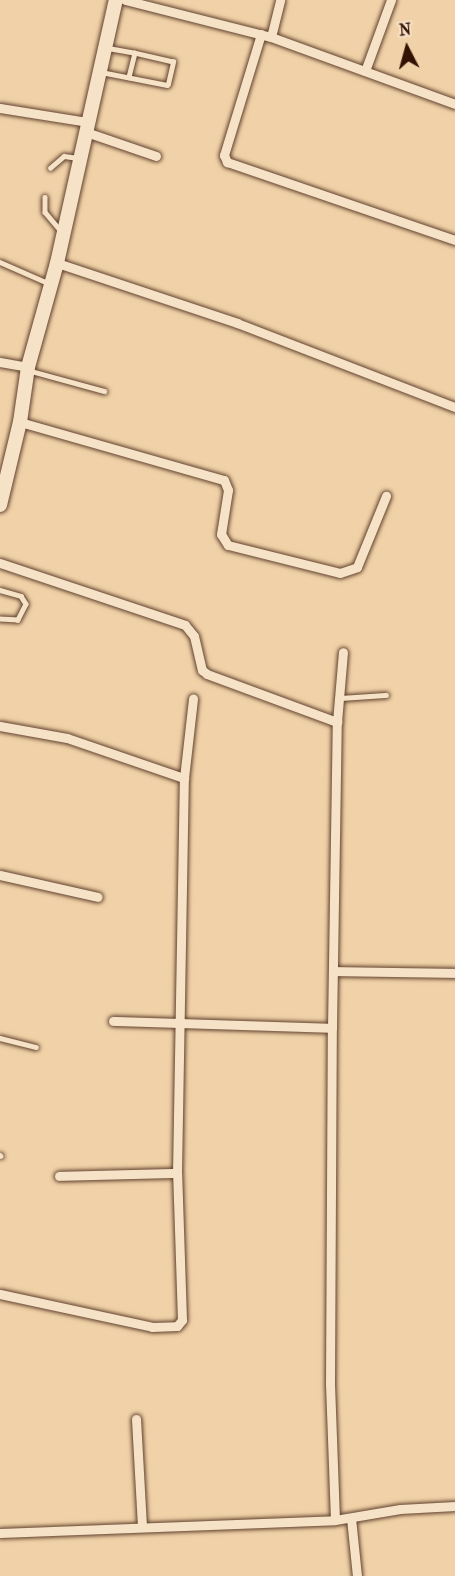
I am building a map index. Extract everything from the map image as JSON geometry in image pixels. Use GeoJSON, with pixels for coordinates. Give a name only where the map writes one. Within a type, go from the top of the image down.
{"type":"FeatureCollection","features":[{"type":"Feature","properties":{"kind":"main road"},"geometry":{"type":"LineString","coordinates":[[0,505],[20,422],[28,369],[57,263],[116,0]]}},
{"type":"Feature","properties":{"kind":"street"},"geometry":{"type":"LineString","coordinates":[[125,0],[266,35],[455,104]]}},
{"type":"Feature","properties":{"kind":"street"},"geometry":{"type":"LineString","coordinates":[[280,0],[224,154],[227,162],[455,240]]}},
{"type":"Feature","properties":{"kind":"street"},"geometry":{"type":"LineString","coordinates":[[366,71],[391,0]]}},
{"type":"Feature","properties":{"kind":"street"},"geometry":{"type":"LineString","coordinates":[[0,108],[87,127],[156,156]]}},
{"type":"Feature","properties":{"kind":"street"},"geometry":{"type":"LineString","coordinates":[[57,263],[237,323],[455,407]]}},
{"type":"Feature","properties":{"kind":"street"},"geometry":{"type":"LineString","coordinates":[[0,362],[28,369]]}},
{"type":"Feature","properties":{"kind":"street"},"geometry":{"type":"LineString","coordinates":[[20,422],[224,480],[228,490],[221,534],[228,545],[340,573],[357,567],[386,496]]}},
{"type":"Feature","properties":{"kind":"street"},"geometry":{"type":"LineString","coordinates":[[0,562],[185,626],[194,636],[202,670],[207,674],[337,722]]}},
{"type":"Feature","properties":{"kind":"street"},"geometry":{"type":"LineString","coordinates":[[336,1520],[330,1383],[332,1028],[337,722],[343,652]]}},
{"type":"Feature","properties":{"kind":"street"},"geometry":{"type":"LineString","coordinates":[[0,1294],[152,1327],[177,1326],[182,1316],[177,1173],[184,778],[194,699]]}},
{"type":"Feature","properties":{"kind":"street"},"geometry":{"type":"LineString","coordinates":[[0,726],[67,738],[184,778]]}},
{"type":"Feature","properties":{"kind":"street"},"geometry":{"type":"LineString","coordinates":[[0,875],[98,897]]}},
{"type":"Feature","properties":{"kind":"street"},"geometry":{"type":"LineString","coordinates":[[333,972],[455,973]]}},
{"type":"Feature","properties":{"kind":"street"},"geometry":{"type":"LineString","coordinates":[[113,1021],[180,1025],[332,1028]]}},
{"type":"Feature","properties":{"kind":"street"},"geometry":{"type":"LineString","coordinates":[[59,1176],[177,1173]]}},
{"type":"Feature","properties":{"kind":"street"},"geometry":{"type":"LineString","coordinates":[[136,1419],[142,1526]]}},
{"type":"Feature","properties":{"kind":"street"},"geometry":{"type":"LineString","coordinates":[[0,1533],[336,1520],[400,1509],[455,1506]]}},
{"type":"Feature","properties":{"kind":"street"},"geometry":{"type":"LineString","coordinates":[[351,1518],[357,1576]]}},
{"type":"Feature","properties":{"kind":"lane"},"geometry":{"type":"LineString","coordinates":[[101,72],[168,84],[172,61],[106,48]]}},
{"type":"Feature","properties":{"kind":"lane"},"geometry":{"type":"LineString","coordinates":[[129,77],[135,53]]}},
{"type":"Feature","properties":{"kind":"lane"},"geometry":{"type":"LineString","coordinates":[[50,168],[64,156],[81,158]]}},
{"type":"Feature","properties":{"kind":"lane"},"geometry":{"type":"LineString","coordinates":[[45,197],[45,212],[64,233]]}},
{"type":"Feature","properties":{"kind":"lane"},"geometry":{"type":"LineString","coordinates":[[0,262],[51,284]]}},
{"type":"Feature","properties":{"kind":"lane"},"geometry":{"type":"LineString","coordinates":[[28,369],[104,391]]}},
{"type":"Feature","properties":{"kind":"lane"},"geometry":{"type":"LineString","coordinates":[[0,590],[21,596],[26,604],[18,620],[0,619]]}},
{"type":"Feature","properties":{"kind":"lane"},"geometry":{"type":"LineString","coordinates":[[339,698],[386,695]]}},
{"type":"Feature","properties":{"kind":"lane"},"geometry":{"type":"LineString","coordinates":[[0,1038],[36,1047]]}}]}
